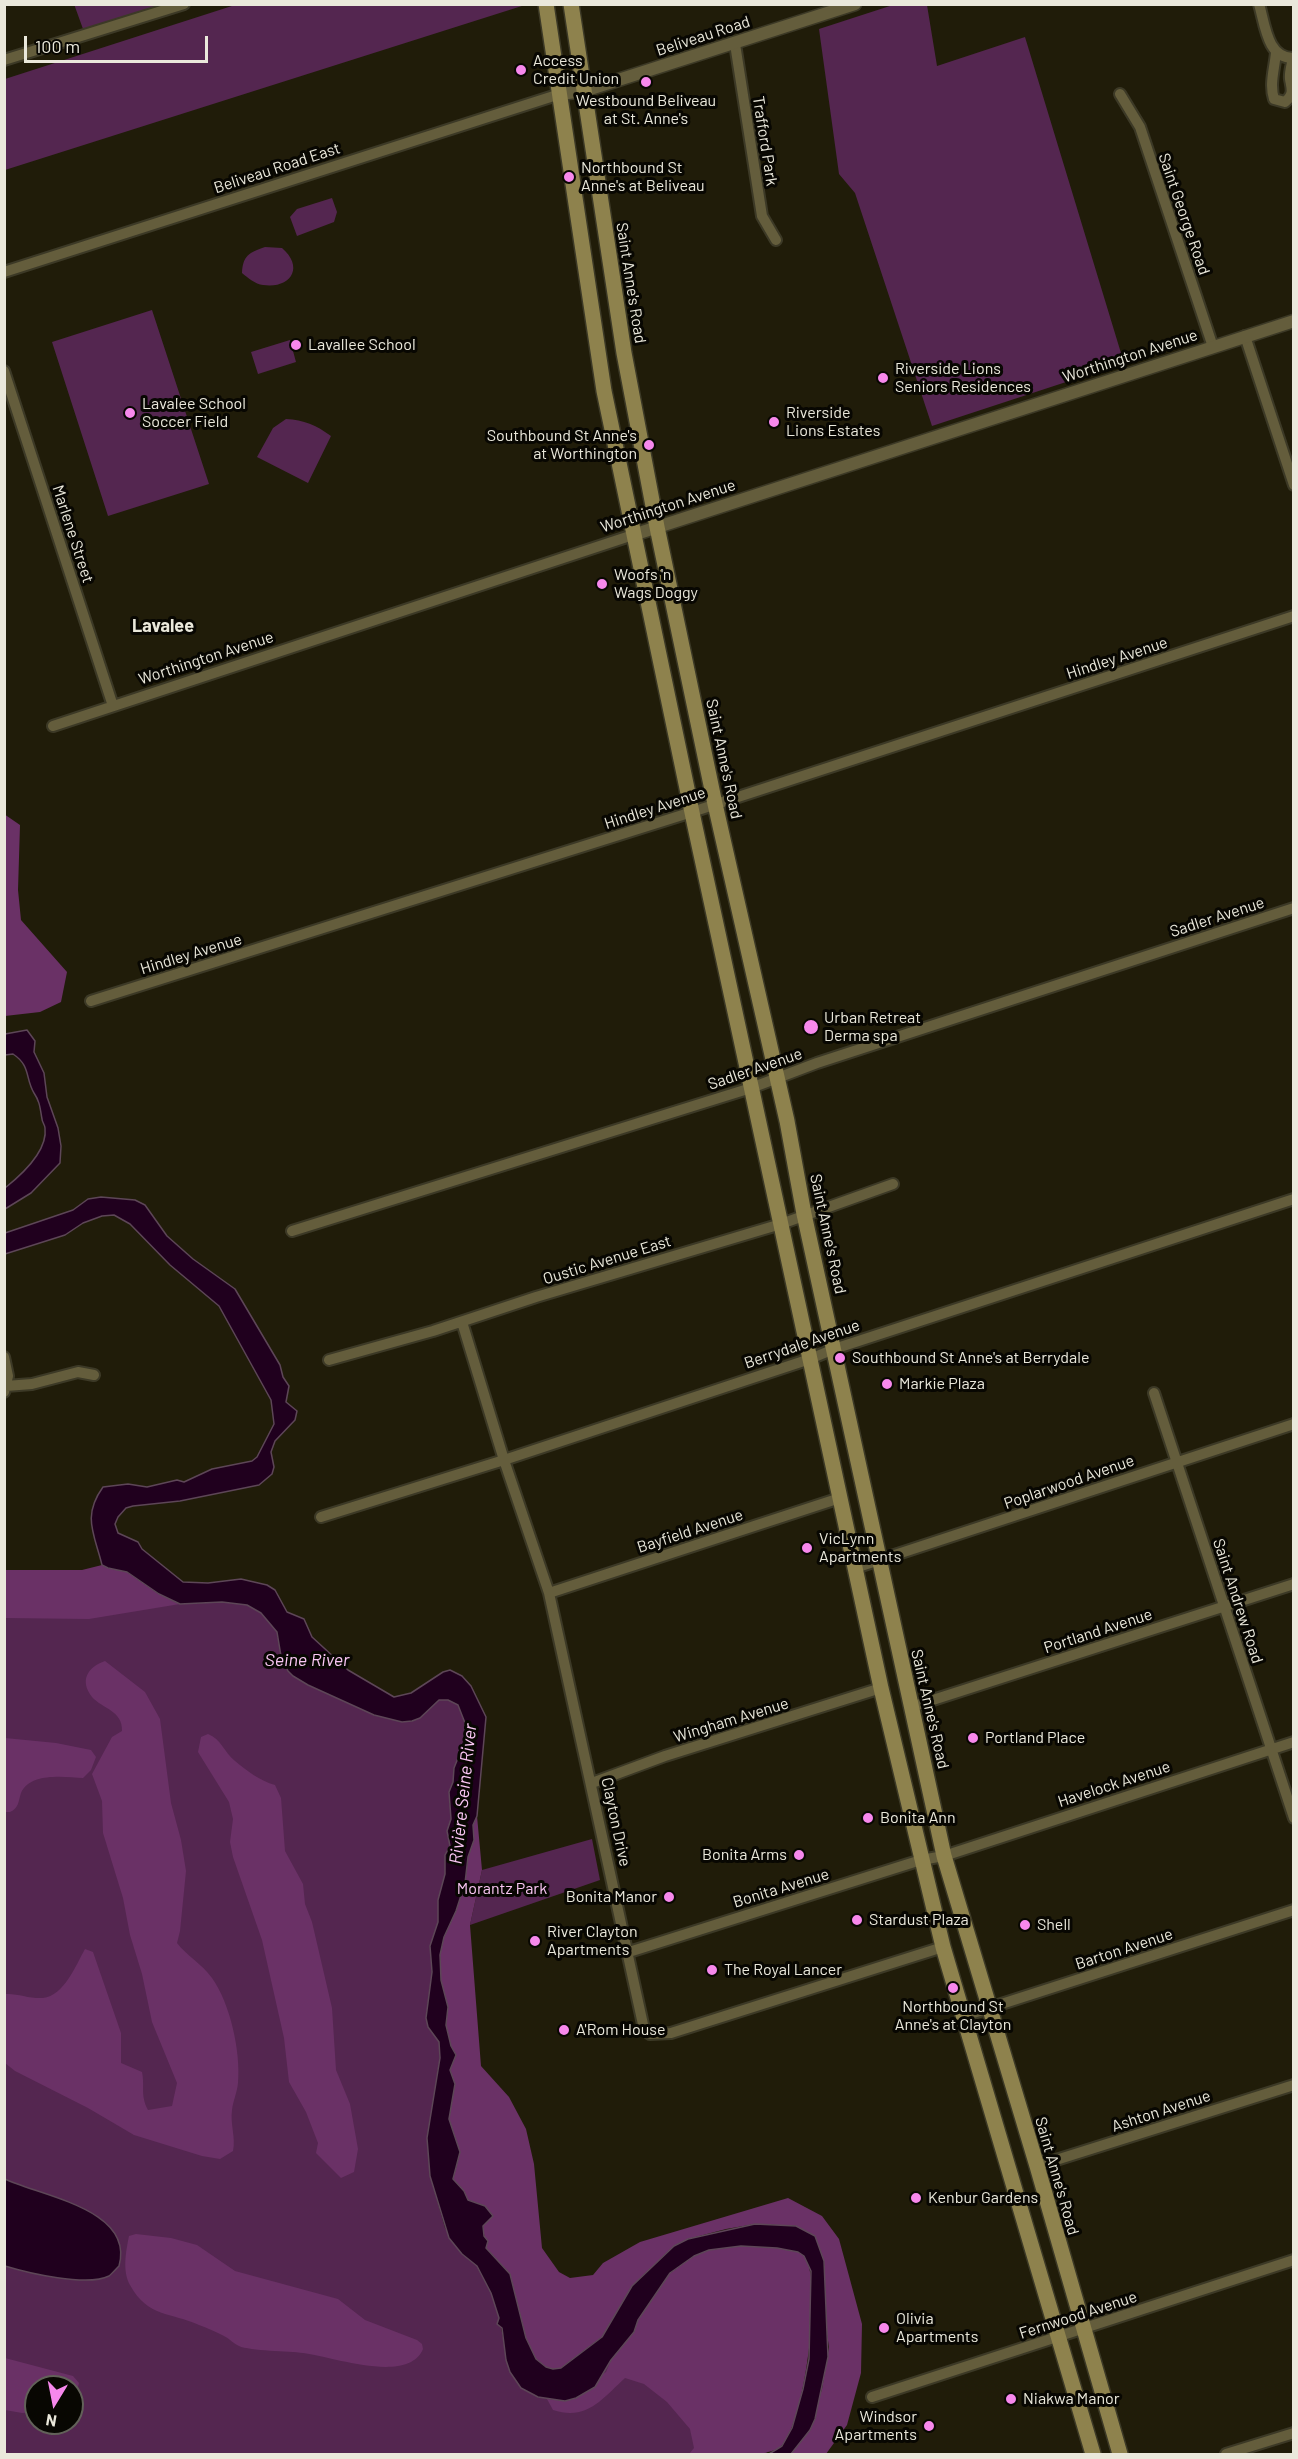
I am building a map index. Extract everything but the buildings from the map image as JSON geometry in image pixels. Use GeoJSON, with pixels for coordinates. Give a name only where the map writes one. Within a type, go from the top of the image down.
{"type":"FeatureCollection","features":[{"type":"Feature","properties":{"kind":"main road"},"geometry":{"type":"LineString","coordinates":[[546,4],[604,391],[692,812],[881,1688],[943,1947],[1093,2454]]}},
{"type":"Feature","properties":{"kind":"main road","name":"Saint Anne's Road"},"geometry":{"type":"LineString","coordinates":[[571,4],[624,353],[657,527],[787,1121],[804,1214],[878,1562],[944,1856],[1037,2166],[1119,2454]]}},
{"type":"Feature","properties":{"kind":"street"},"geometry":{"type":"LineString","coordinates":[[4,60],[184,4]]}},
{"type":"Feature","properties":{"kind":"street","name":"Beliveau Road"},"geometry":{"type":"LineString","coordinates":[[560,94],[584,91],[855,4]]}},
{"type":"Feature","properties":{"kind":"street"},"geometry":{"type":"LineString","coordinates":[[1259,4],[1275,52],[1271,88],[1274,99],[1285,102],[1292,96],[1293,88],[1290,77],[1293,58],[1281,56],[1275,52]]}},
{"type":"Feature","properties":{"kind":"street","name":"Trafford Park"},"geometry":{"type":"LineString","coordinates":[[735,44],[762,216],[776,240]]}},
{"type":"Feature","properties":{"kind":"street","name":"Beliveau Road East"},"geometry":{"type":"LineString","coordinates":[[4,272],[560,94]]}},
{"type":"Feature","properties":{"kind":"street","name":"Saint George Road"},"geometry":{"type":"LineString","coordinates":[[1120,94],[1140,127],[1213,347]]}},
{"type":"Feature","properties":{"kind":"street","name":"Worthington Avenue"},"geometry":{"type":"LineString","coordinates":[[53,726],[1293,321]]}},
{"type":"Feature","properties":{"kind":"street"},"geometry":{"type":"LineString","coordinates":[[1245,336],[1293,485]]}},
{"type":"Feature","properties":{"kind":"street","name":"Marlene Street"},"geometry":{"type":"LineString","coordinates":[[4,371],[112,706]]}},
{"type":"Feature","properties":{"kind":"street","name":"Hindley Avenue"},"geometry":{"type":"LineString","coordinates":[[92,1001],[692,812],[1293,616]]}},
{"type":"Feature","properties":{"kind":"street","name":"Sadler Avenue"},"geometry":{"type":"LineString","coordinates":[[292,1231],[751,1088],[776,1077],[1293,908]]}},
{"type":"Feature","properties":{"kind":"street","name":"Oustic Avenue East"},"geometry":{"type":"LineString","coordinates":[[329,1360],[462,1322],[536,1297],[781,1224],[893,1184]]}},
{"type":"Feature","properties":{"kind":"street","name":"Berrydale Avenue"},"geometry":{"type":"LineString","coordinates":[[321,1517],[504,1460],[1293,1199]]}},
{"type":"Feature","properties":{"kind":"street","name":"Clayton Drive"},"geometry":{"type":"LineString","coordinates":[[462,1322],[504,1460],[549,1593],[644,2029],[650,2034],[671,2033],[943,1947]]}},
{"type":"Feature","properties":{"kind":"street"},"geometry":{"type":"LineString","coordinates":[[4,1357],[8,1376],[5,1389],[78,1372],[94,1375]]}},
{"type":"Feature","properties":{"kind":"street","name":"Saint Andrew Road"},"geometry":{"type":"LineString","coordinates":[[1154,1393],[1293,1818]]}},
{"type":"Feature","properties":{"kind":"street","name":"Poplarwood Avenue"},"geometry":{"type":"LineString","coordinates":[[855,1568],[1293,1424]]}},
{"type":"Feature","properties":{"kind":"street","name":"Bayfield Avenue"},"geometry":{"type":"LineString","coordinates":[[549,1593],[840,1498]]}},
{"type":"Feature","properties":{"kind":"street","name":"Portland Avenue"},"geometry":{"type":"LineString","coordinates":[[911,1707],[1293,1584]]}},
{"type":"Feature","properties":{"kind":"street","name":"Wingham Avenue"},"geometry":{"type":"LineString","coordinates":[[592,1783],[665,1756],[881,1688]]}},
{"type":"Feature","properties":{"kind":"street","name":"Havelock Avenue"},"geometry":{"type":"LineString","coordinates":[[944,1856],[1293,1742]]}},
{"type":"Feature","properties":{"kind":"street","name":"Bonita Avenue"},"geometry":{"type":"LineString","coordinates":[[628,1952],[921,1860],[944,1856]]}},
{"type":"Feature","properties":{"kind":"street","name":"Barton Avenue"},"geometry":{"type":"LineString","coordinates":[[964,2016],[1293,1910]]}},
{"type":"Feature","properties":{"kind":"street","name":"Ashton Avenue"},"geometry":{"type":"LineString","coordinates":[[1037,2166],[1293,2085]]}},
{"type":"Feature","properties":{"kind":"street","name":"Fernwood Avenue"},"geometry":{"type":"LineString","coordinates":[[872,2397],[1293,2260]]}},
{"type":"Feature","properties":{"kind":"street"},"geometry":{"type":"LineString","coordinates":[[1226,2454],[1293,2433]]}},
{"type":"Feature","properties":{"kind":"green space"},"geometry":{"type":"Polygon","coordinates":[[[74,4],[165,5],[83,29],[74,4]]]}},
{"type":"Feature","properties":{"kind":"green space"},"geometry":{"type":"Polygon","coordinates":[[[896,4],[927,5],[937,66],[1025,37],[1124,363],[932,426],[855,193],[839,174],[819,29],[896,4]]]}},
{"type":"Feature","properties":{"kind":"green space"},"geometry":{"type":"Polygon","coordinates":[[[235,5],[525,5],[5,170],[5,79],[235,5]]]}},
{"type":"Feature","properties":{"kind":"green space"},"geometry":{"type":"Polygon","coordinates":[[[332,198],[337,212],[334,222],[297,236],[290,217],[297,209],[332,198]]]}},
{"type":"Feature","properties":{"kind":"green space"},"geometry":{"type":"Polygon","coordinates":[[[265,247],[282,248],[293,263],[291,276],[281,284],[263,285],[254,282],[242,273],[245,258],[265,247]]]}},
{"type":"Feature","properties":{"kind":"green space","name":"Lavalee School Soccer Field"},"geometry":{"type":"Polygon","coordinates":[[[152,310],[209,484],[108,516],[52,342],[152,310]]]}},
{"type":"Feature","properties":{"kind":"green space"},"geometry":{"type":"Polygon","coordinates":[[[290,340],[296,362],[258,374],[251,352],[290,340]]]}},
{"type":"Feature","properties":{"kind":"green space"},"geometry":{"type":"Polygon","coordinates":[[[286,419],[310,424],[331,436],[308,483],[257,457],[273,428],[286,419]]]}},
{"type":"Feature","properties":{"kind":"green space"},"geometry":{"type":"Polygon","coordinates":[[[4,1577],[180,1604],[222,1602],[247,1605],[261,1613],[277,1632],[281,1656],[308,1685],[334,1695],[420,1718],[438,1700],[448,1700],[458,1705],[465,1723],[464,1743],[454,1768],[454,1782],[449,1792],[451,1819],[447,1831],[450,1846],[445,1855],[445,1874],[438,1900],[438,1922],[430,1946],[432,1972],[426,2018],[428,2027],[439,2042],[440,2059],[430,2176],[445,2228],[462,2254],[477,2266],[491,2293],[499,2318],[510,2372],[521,2388],[538,2397],[611,2360],[769,2454],[5,2454],[4,1577]]]}},
{"type":"Feature","properties":{"kind":"green space","name":"Morantz Park"},"geometry":{"type":"Polygon","coordinates":[[[592,1839],[600,1880],[470,1925],[482,1870],[592,1839]]]}},
{"type":"Feature","properties":{"kind":"shaded area"},"geometry":{"type":"Polygon","coordinates":[[[4,814],[20,825],[18,890],[21,920],[67,972],[61,1002],[40,1012],[5,1016],[4,814]]]}},
{"type":"Feature","properties":{"kind":"shaded area"},"geometry":{"type":"Polygon","coordinates":[[[102,1565],[127,1572],[159,1594],[180,1604],[89,1619],[5,1618],[5,1570],[82,1570],[102,1565]]]}},
{"type":"Feature","properties":{"kind":"shaded area"},"geometry":{"type":"Polygon","coordinates":[[[105,1661],[145,1692],[160,1719],[171,1803],[186,1871],[177,1943],[212,1978],[224,2001],[233,2028],[238,2057],[237,2087],[232,2115],[234,2146],[233,2151],[220,2159],[202,2156],[134,2135],[88,2108],[15,2071],[5,2063],[5,1994],[38,1998],[50,1996],[63,1986],[85,1949],[93,1952],[121,2033],[121,2063],[142,2072],[143,2095],[148,2110],[172,2106],[177,2083],[152,2022],[123,1898],[103,1833],[102,1801],[92,1774],[112,1737],[122,1731],[116,1715],[92,1697],[86,1685],[90,1671],[105,1661]]]}},
{"type":"Feature","properties":{"kind":"shaded area"},"geometry":{"type":"Polygon","coordinates":[[[208,1734],[216,1739],[244,1768],[275,1785],[281,1798],[285,1851],[303,1884],[305,1904],[312,1922],[332,2008],[336,2070],[350,2104],[358,2149],[354,2172],[341,2178],[316,2153],[318,2143],[306,2112],[289,2082],[284,2038],[262,1940],[233,1857],[230,1842],[233,1819],[229,1802],[198,1752],[201,1737],[208,1734]]]}},
{"type":"Feature","properties":{"kind":"shaded area"},"geometry":{"type":"Polygon","coordinates":[[[5,1738],[56,1743],[91,1750],[96,1757],[91,1770],[83,1778],[49,1777],[32,1782],[21,1793],[15,1809],[5,1812],[5,1738]]]}},
{"type":"Feature","properties":{"kind":"shaded area"},"geometry":{"type":"Polygon","coordinates":[[[477,1816],[482,1870],[470,1925],[481,2066],[509,2097],[526,2129],[534,2164],[542,2248],[559,2272],[570,2278],[593,2275],[603,2263],[640,2242],[788,2198],[822,2216],[839,2239],[862,2324],[861,2373],[847,2425],[826,2454],[791,2454],[810,2430],[822,2389],[829,2347],[826,2328],[824,2261],[796,2226],[755,2224],[688,2239],[674,2246],[632,2286],[602,2337],[561,2368],[546,2367],[536,2360],[526,2338],[510,2274],[486,2248],[483,2226],[485,2206],[468,2200],[464,2191],[453,2180],[460,2152],[449,2119],[455,2084],[450,2070],[456,2055],[451,2046],[446,2025],[448,2007],[441,1980],[440,1955],[444,1937],[465,1883],[468,1857],[474,1840],[473,1825],[477,1816]]]}},
{"type":"Feature","properties":{"kind":"shaded area"},"geometry":{"type":"Polygon","coordinates":[[[136,2234],[171,2238],[197,2245],[235,2271],[338,2299],[365,2320],[417,2340],[422,2344],[423,2349],[415,2360],[402,2365],[386,2367],[349,2363],[303,2353],[239,2346],[209,2329],[152,2309],[137,2296],[130,2285],[125,2267],[129,2236],[136,2234]]]}},
{"type":"Feature","properties":{"kind":"shaded area"},"geometry":{"type":"Polygon","coordinates":[[[741,2246],[774,2247],[799,2252],[804,2256],[810,2270],[811,2322],[803,2386],[788,2436],[779,2448],[749,2455],[689,2454],[694,2448],[690,2429],[667,2402],[644,2384],[625,2378],[601,2400],[585,2410],[565,2413],[553,2410],[547,2399],[565,2401],[606,2372],[611,2360],[634,2332],[638,2320],[670,2273],[694,2256],[709,2250],[741,2246]]]}},
{"type":"Feature","properties":{"kind":"shaded area"},"geometry":{"type":"Polygon","coordinates":[[[5,2358],[69,2375],[24,2375],[24,2413],[5,2410],[5,2358]]]}},
{"type":"Feature","properties":{"kind":"water"},"geometry":{"type":"Polygon","coordinates":[[[27,1030],[35,1041],[34,1052],[44,1073],[47,1097],[58,1128],[61,1146],[60,1163],[31,1193],[5,1209],[5,1188],[32,1162],[45,1137],[40,1105],[31,1088],[23,1063],[13,1054],[5,1055],[5,1034],[27,1030]]]}},
{"type":"Feature","properties":{"kind":"water","name":"Seine River"},"geometry":{"type":"Polygon","coordinates":[[[101,1197],[135,1200],[145,1205],[167,1236],[193,1259],[235,1289],[280,1365],[283,1377],[289,1386],[286,1402],[297,1411],[295,1420],[275,1441],[271,1452],[274,1467],[272,1474],[259,1485],[180,1501],[126,1508],[115,1524],[118,1533],[138,1542],[142,1549],[183,1582],[208,1583],[241,1579],[267,1585],[275,1590],[287,1612],[304,1619],[312,1637],[348,1670],[394,1697],[411,1693],[443,1672],[450,1670],[462,1676],[471,1686],[486,1717],[477,1816],[473,1825],[474,1840],[468,1857],[465,1883],[444,1937],[440,1955],[441,1980],[448,2007],[446,2025],[451,2046],[456,2055],[450,2070],[455,2084],[449,2119],[460,2152],[453,2179],[464,2191],[468,2200],[485,2206],[493,2216],[483,2226],[484,2236],[488,2241],[486,2248],[510,2274],[526,2338],[536,2359],[546,2367],[561,2368],[602,2337],[632,2286],[674,2246],[688,2239],[755,2224],[796,2226],[815,2236],[824,2261],[828,2357],[815,2419],[810,2430],[791,2454],[769,2454],[782,2446],[792,2428],[809,2359],[811,2271],[804,2256],[798,2252],[741,2246],[709,2250],[694,2256],[670,2273],[638,2320],[634,2332],[611,2360],[595,2387],[576,2398],[565,2401],[538,2397],[521,2388],[510,2372],[502,2328],[497,2324],[499,2318],[491,2293],[477,2266],[462,2254],[449,2238],[430,2176],[427,2138],[440,2058],[439,2042],[428,2027],[426,2018],[432,1972],[430,1946],[438,1922],[438,1900],[445,1874],[445,1855],[450,1846],[447,1831],[451,1819],[449,1792],[453,1782],[454,1768],[464,1743],[465,1723],[458,1705],[448,1700],[439,1700],[420,1718],[412,1721],[402,1722],[374,1715],[293,1676],[281,1656],[277,1632],[261,1613],[247,1605],[222,1602],[180,1604],[159,1594],[127,1572],[102,1565],[93,1534],[91,1516],[103,1487],[128,1484],[147,1487],[177,1480],[184,1482],[212,1469],[252,1461],[257,1457],[274,1424],[271,1400],[219,1306],[170,1265],[130,1224],[114,1215],[102,1216],[83,1223],[65,1235],[5,1254],[5,1233],[73,1210],[88,1199],[101,1197]]]}},
{"type":"Feature","properties":{"kind":"water"},"geometry":{"type":"Polygon","coordinates":[[[5,2179],[61,2199],[99,2218],[113,2231],[120,2247],[119,2266],[109,2276],[99,2279],[72,2280],[5,2266],[5,2179]]]}},
{"type":"Feature","properties":{"kind":"place","name":"Access Credit Union"},"geometry":{"type":"Point","coordinates":[521,70]}},
{"type":"Feature","properties":{"kind":"place","name":"Westbound Beliveau at St. Anne's"},"geometry":{"type":"Point","coordinates":[646,82]}},
{"type":"Feature","properties":{"kind":"place","name":"Northbound St Anne's at Beliveau"},"geometry":{"type":"Point","coordinates":[569,177]}},
{"type":"Feature","properties":{"kind":"place","name":"Lavallee School"},"geometry":{"type":"Point","coordinates":[296,345]}},
{"type":"Feature","properties":{"kind":"place","name":"Riverside Lions Seniors Residences"},"geometry":{"type":"Point","coordinates":[883,378]}},
{"type":"Feature","properties":{"kind":"place","name":"Lavalee School Soccer Field"},"geometry":{"type":"Point","coordinates":[130,413]}},
{"type":"Feature","properties":{"kind":"place","name":"Riverside Lions Estates"},"geometry":{"type":"Point","coordinates":[774,422]}},
{"type":"Feature","properties":{"kind":"place","name":"Southbound St Anne's at Worthington"},"geometry":{"type":"Point","coordinates":[649,445]}},
{"type":"Feature","properties":{"kind":"place","name":"Woofs 'n Wags Doggy"},"geometry":{"type":"Point","coordinates":[602,584]}},
{"type":"Feature","properties":{"kind":"place","name":"Urban Retreat Derma spa"},"geometry":{"type":"Point","coordinates":[811,1027]}},
{"type":"Feature","properties":{"kind":"place","name":"Southbound St Anne's at Berrydale"},"geometry":{"type":"Point","coordinates":[840,1358]}},
{"type":"Feature","properties":{"kind":"place","name":"Markie Plaza"},"geometry":{"type":"Point","coordinates":[887,1384]}},
{"type":"Feature","properties":{"kind":"place","name":"VicLynn Apartments"},"geometry":{"type":"Point","coordinates":[807,1548]}},
{"type":"Feature","properties":{"kind":"place","name":"Portland Place"},"geometry":{"type":"Point","coordinates":[973,1738]}},
{"type":"Feature","properties":{"kind":"place","name":"Bonita Ann"},"geometry":{"type":"Point","coordinates":[868,1818]}},
{"type":"Feature","properties":{"kind":"place","name":"Bonita Arms"},"geometry":{"type":"Point","coordinates":[799,1855]}},
{"type":"Feature","properties":{"kind":"place","name":"Bonita Manor"},"geometry":{"type":"Point","coordinates":[669,1897]}},
{"type":"Feature","properties":{"kind":"place","name":"Stardust Plaza"},"geometry":{"type":"Point","coordinates":[857,1920]}},
{"type":"Feature","properties":{"kind":"place","name":"Shell"},"geometry":{"type":"Point","coordinates":[1025,1925]}},
{"type":"Feature","properties":{"kind":"place","name":"River Clayton Apartments"},"geometry":{"type":"Point","coordinates":[535,1941]}},
{"type":"Feature","properties":{"kind":"place","name":"The Royal Lancer"},"geometry":{"type":"Point","coordinates":[712,1970]}},
{"type":"Feature","properties":{"kind":"place","name":"Northbound St Anne's at Clayton"},"geometry":{"type":"Point","coordinates":[953,1988]}},
{"type":"Feature","properties":{"kind":"place","name":"A'Rom House"},"geometry":{"type":"Point","coordinates":[564,2030]}},
{"type":"Feature","properties":{"kind":"place","name":"Kenbur Gardens"},"geometry":{"type":"Point","coordinates":[916,2198]}},
{"type":"Feature","properties":{"kind":"place","name":"Olivia Apartments"},"geometry":{"type":"Point","coordinates":[884,2328]}},
{"type":"Feature","properties":{"kind":"place","name":"Niakwa Manor"},"geometry":{"type":"Point","coordinates":[1011,2399]}},
{"type":"Feature","properties":{"kind":"place","name":"Windsor Apartments"},"geometry":{"type":"Point","coordinates":[929,2426]}},
{"type":"Feature","properties":{"kind":"district","name":"Lavalee"},"geometry":{"type":"Point","coordinates":[163,626]}},
{"type":"Feature","properties":{"kind":"water label","name":"Rivière Seine River"},"geometry":{"type":"Point","coordinates":[463,1794]}}]}
